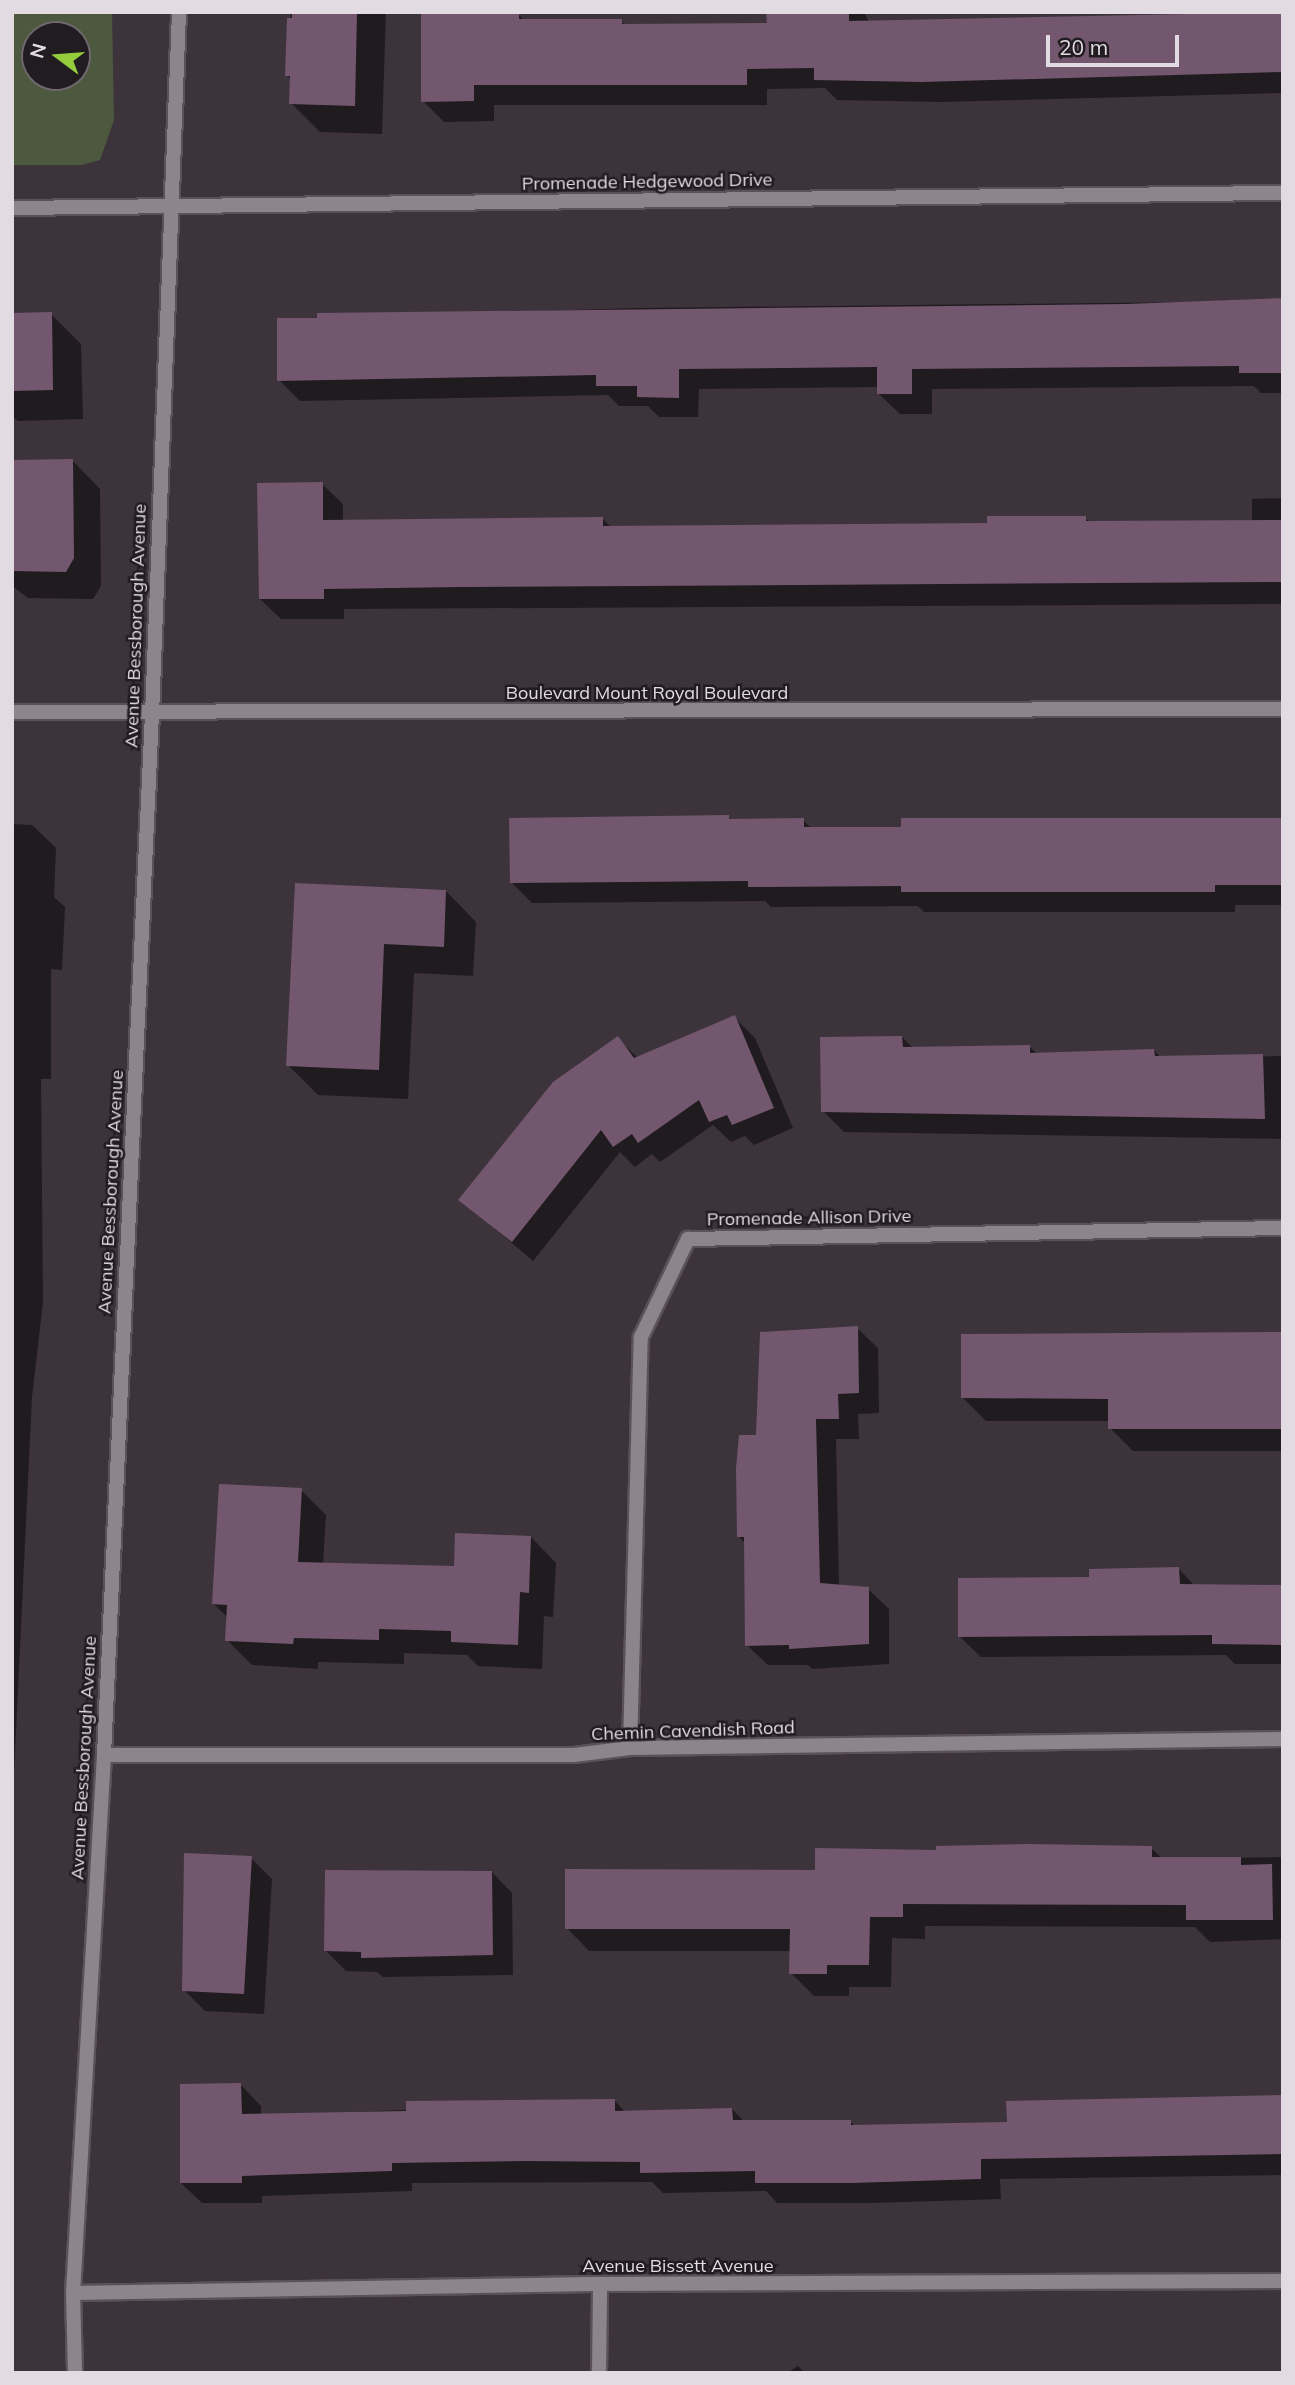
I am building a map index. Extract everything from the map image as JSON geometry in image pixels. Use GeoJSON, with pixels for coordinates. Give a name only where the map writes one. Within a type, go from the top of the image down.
{"type":"FeatureCollection","features":[{"type":"Feature","properties":{"kind":"street","name":"Avenue Bessborough Avenue"},"geometry":{"type":"LineString","coordinates":[[75,2373],[73,2293],[104,1755],[152,715],[179,12]]}},
{"type":"Feature","properties":{"kind":"street","name":"Promenade Hedgewood Drive"},"geometry":{"type":"LineString","coordinates":[[12,208],[1283,193]]}},
{"type":"Feature","properties":{"kind":"street","name":"Boulevard Mount Royal Boulevard"},"geometry":{"type":"LineString","coordinates":[[12,712],[152,715],[1283,709]]}},
{"type":"Feature","properties":{"kind":"street","name":"Promenade Allison Drive"},"geometry":{"type":"LineString","coordinates":[[630,1748],[641,1337],[688,1239],[1283,1228]]}},
{"type":"Feature","properties":{"kind":"street","name":"Chemin Cavendish Road"},"geometry":{"type":"LineString","coordinates":[[104,1755],[573,1755],[630,1748],[1283,1740]]}},
{"type":"Feature","properties":{"kind":"street","name":"Avenue Bissett Avenue"},"geometry":{"type":"LineString","coordinates":[[73,2293],[1283,2281]]}},
{"type":"Feature","properties":{"kind":"street"},"geometry":{"type":"LineString","coordinates":[[598,2373],[600,2286]]}},
{"type":"Feature","properties":{"kind":"green space"},"geometry":{"type":"Polygon","coordinates":[[[12,12],[112,12],[114,120],[100,160],[82,165],[12,165],[12,12]]]}},
{"type":"Feature","properties":{"kind":"building"},"geometry":{"type":"Polygon","coordinates":[[[292,12],[357,12],[355,106],[289,104],[290,76],[285,76],[287,18],[292,18],[292,12]]]}},
{"type":"Feature","properties":{"kind":"building"},"geometry":{"type":"Polygon","coordinates":[[[766,12],[849,12],[849,21],[1283,12],[1283,72],[921,82],[814,80],[814,68],[747,69],[747,85],[474,85],[474,101],[421,102],[421,14],[519,13],[519,19],[622,19],[622,24],[767,23],[766,12]]]}},
{"type":"Feature","properties":{"kind":"building"},"geometry":{"type":"Polygon","coordinates":[[[1283,298],[1283,373],[1239,373],[1239,366],[912,369],[912,394],[877,394],[877,367],[679,369],[679,398],[637,397],[637,386],[596,386],[596,375],[277,381],[277,318],[317,318],[317,313],[1126,304],[1283,298]]]}},
{"type":"Feature","properties":{"kind":"building"},"geometry":{"type":"Polygon","coordinates":[[[52,312],[53,390],[12,391],[12,313],[52,312]]]}},
{"type":"Feature","properties":{"kind":"building"},"geometry":{"type":"Polygon","coordinates":[[[73,459],[74,558],[66,572],[12,571],[12,460],[73,459]]]}},
{"type":"Feature","properties":{"kind":"building"},"geometry":{"type":"Polygon","coordinates":[[[323,482],[323,520],[603,517],[603,526],[987,523],[987,516],[1086,516],[1086,521],[1283,520],[1283,582],[324,589],[324,599],[259,599],[257,483],[323,482]]]}},
{"type":"Feature","properties":{"kind":"building"},"geometry":{"type":"Polygon","coordinates":[[[729,815],[729,819],[804,818],[804,827],[901,827],[901,818],[1283,818],[1283,885],[1215,885],[1215,892],[901,892],[901,886],[748,887],[748,881],[510,883],[509,818],[729,815]]]}},
{"type":"Feature","properties":{"kind":"building"},"geometry":{"type":"Polygon","coordinates":[[[295,883],[446,890],[444,947],[384,944],[379,1070],[286,1066],[295,883]]]}},
{"type":"Feature","properties":{"kind":"building"},"geometry":{"type":"Polygon","coordinates":[[[735,1015],[774,1108],[732,1125],[727,1115],[709,1122],[699,1100],[638,1143],[632,1134],[613,1147],[601,1130],[512,1242],[458,1200],[553,1082],[618,1036],[634,1058],[735,1015]]]}},
{"type":"Feature","properties":{"kind":"building"},"geometry":{"type":"Polygon","coordinates":[[[902,1036],[903,1047],[1030,1045],[1030,1053],[1154,1049],[1155,1056],[1263,1054],[1265,1119],[821,1112],[820,1037],[902,1036]]]}},
{"type":"Feature","properties":{"kind":"building"},"geometry":{"type":"Polygon","coordinates":[[[858,1326],[859,1393],[838,1394],[839,1419],[816,1419],[820,1583],[869,1587],[869,1644],[789,1649],[789,1645],[745,1646],[744,1537],[737,1537],[736,1468],[739,1435],[756,1435],[760,1332],[858,1326]]]}},
{"type":"Feature","properties":{"kind":"building"},"geometry":{"type":"Polygon","coordinates":[[[1283,1332],[1283,1429],[1108,1429],[1108,1399],[961,1398],[961,1334],[1283,1332]]]}},
{"type":"Feature","properties":{"kind":"building"},"geometry":{"type":"Polygon","coordinates":[[[219,1484],[302,1488],[298,1562],[454,1566],[455,1533],[531,1536],[529,1593],[520,1592],[518,1645],[451,1642],[451,1631],[379,1629],[379,1640],[294,1638],[293,1644],[225,1641],[227,1605],[212,1604],[219,1484]]]}},
{"type":"Feature","properties":{"kind":"building"},"geometry":{"type":"Polygon","coordinates":[[[1179,1567],[1180,1584],[1283,1585],[1283,1645],[1212,1644],[1212,1635],[958,1637],[958,1578],[1089,1577],[1089,1569],[1179,1567]]]}},
{"type":"Feature","properties":{"kind":"building"},"geometry":{"type":"Polygon","coordinates":[[[936,1846],[1152,1846],[1152,1857],[1241,1857],[1241,1865],[1272,1864],[1273,1920],[1186,1920],[1186,1905],[903,1904],[903,1917],[870,1917],[869,1965],[827,1965],[827,1974],[789,1974],[790,1929],[565,1929],[565,1869],[815,1870],[815,1848],[936,1850],[936,1846]]]}},
{"type":"Feature","properties":{"kind":"building"},"geometry":{"type":"Polygon","coordinates":[[[184,1853],[252,1856],[244,1994],[182,1991],[184,1853]]]}},
{"type":"Feature","properties":{"kind":"building"},"geometry":{"type":"Polygon","coordinates":[[[325,1870],[492,1871],[493,1955],[361,1958],[361,1952],[324,1951],[325,1870]]]}},
{"type":"Feature","properties":{"kind":"building"},"geometry":{"type":"Polygon","coordinates":[[[241,2083],[242,2114],[406,2111],[406,2101],[615,2099],[615,2111],[732,2108],[733,2120],[851,2120],[851,2125],[1007,2122],[1006,2101],[1283,2095],[1283,2154],[981,2159],[981,2179],[851,2183],[755,2183],[755,2171],[640,2173],[640,2162],[523,2161],[392,2163],[392,2171],[242,2176],[242,2183],[180,2183],[180,2084],[241,2083]]]}}]}
